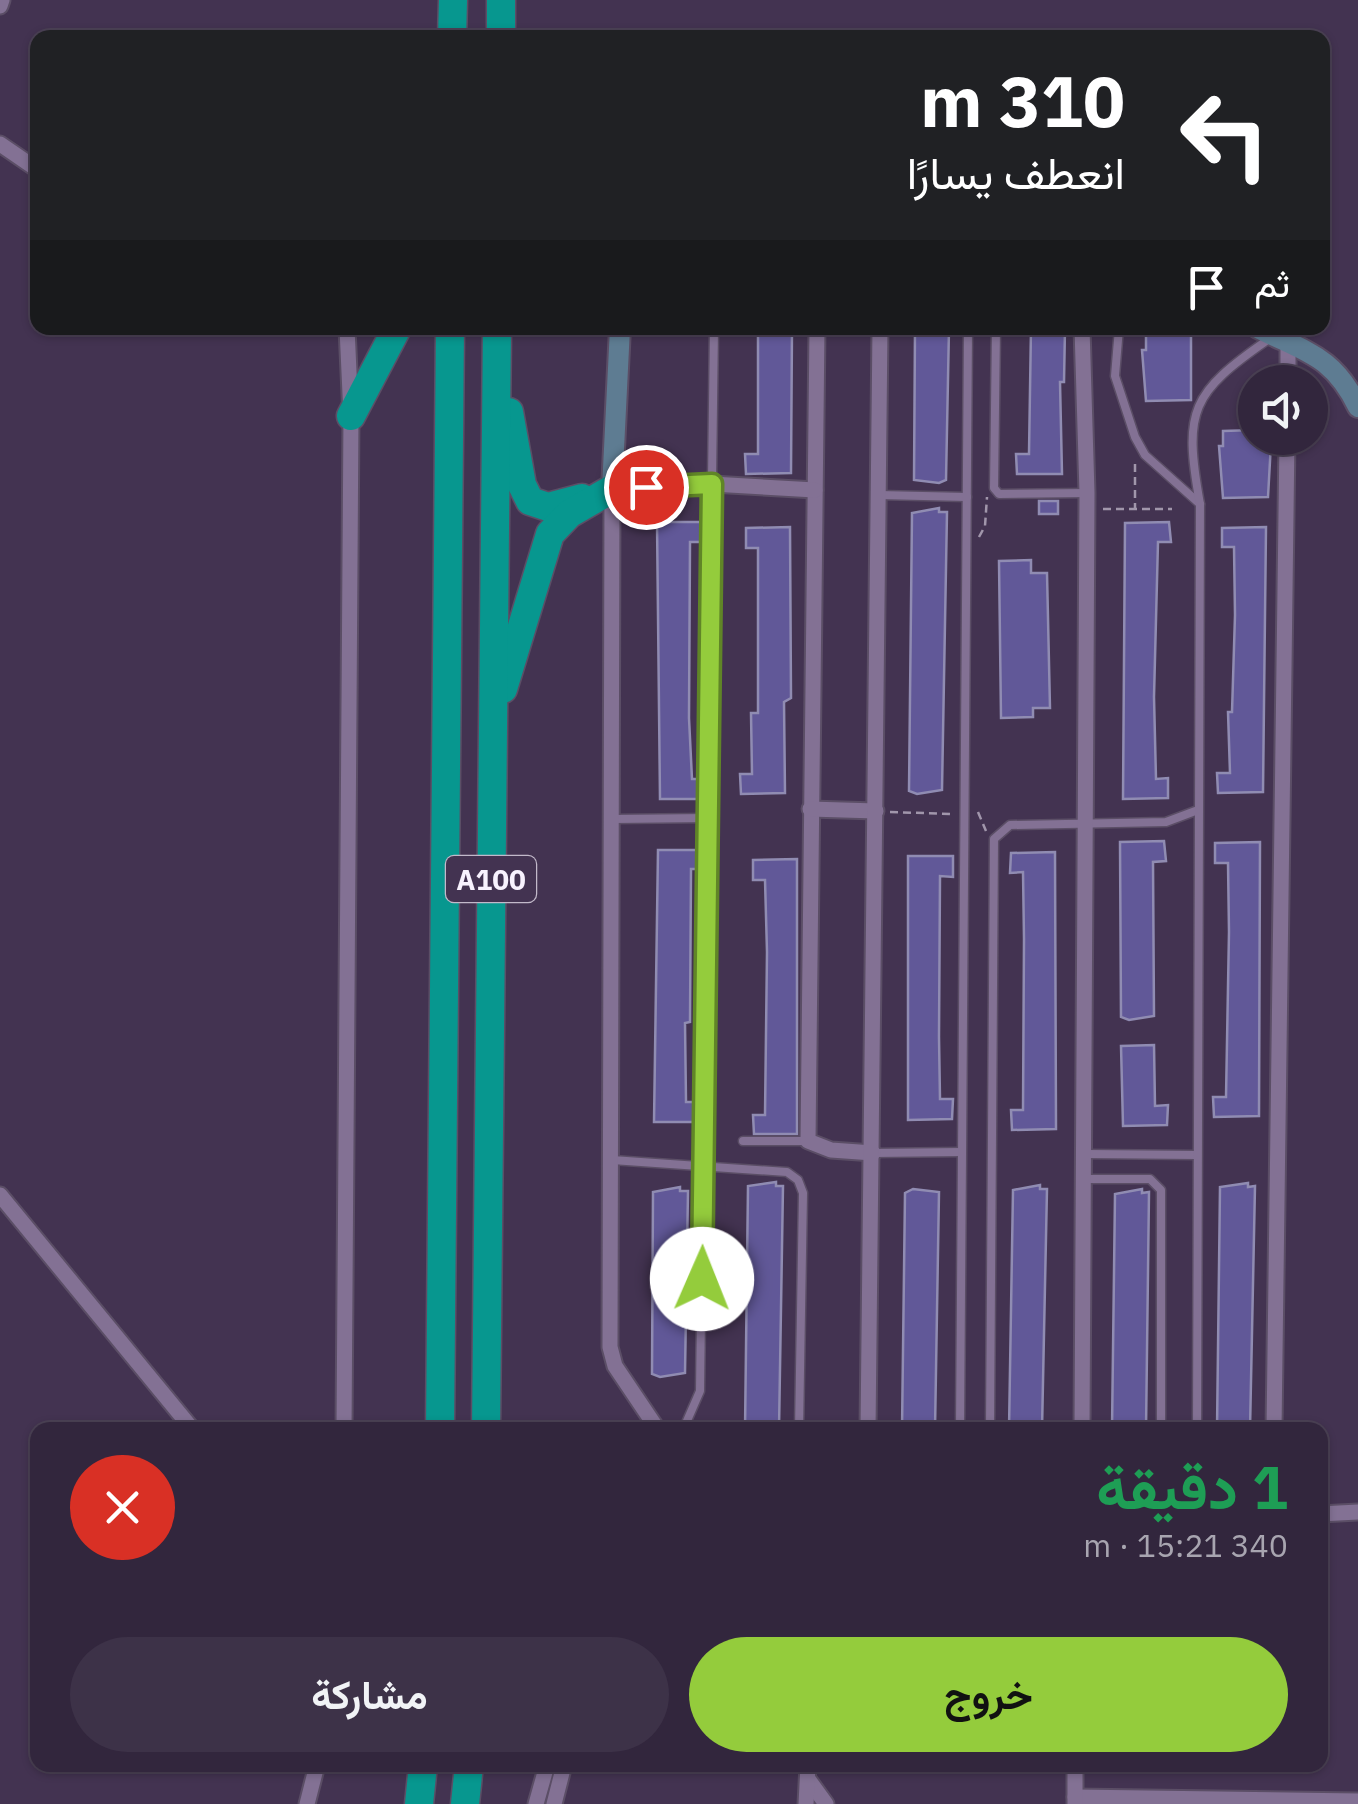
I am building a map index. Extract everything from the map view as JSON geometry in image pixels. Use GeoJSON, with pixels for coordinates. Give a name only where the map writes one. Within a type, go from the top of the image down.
{"type":"FeatureCollection","features":[{"type":"Feature","properties":{"kind":"highway"},"geometry":{"type":"LineString","coordinates":[[452,30],[453,0]]}},
{"type":"Feature","properties":{"kind":"highway"},"geometry":{"type":"LineString","coordinates":[[500,30],[501,0]]}},
{"type":"Feature","properties":{"kind":"highway"},"geometry":{"type":"LineString","coordinates":[[351,416],[393,335]]}},
{"type":"Feature","properties":{"kind":"highway","name":"A100"},"geometry":{"type":"LineString","coordinates":[[440,1422],[450,335]]}},
{"type":"Feature","properties":{"kind":"highway"},"geometry":{"type":"LineString","coordinates":[[497,337],[522,485],[530,501],[548,508],[612,489]]}},
{"type":"Feature","properties":{"kind":"highway","name":"A100"},"geometry":{"type":"LineString","coordinates":[[486,1422],[497,337]]}},
{"type":"Feature","properties":{"kind":"highway"},"geometry":{"type":"LineString","coordinates":[[492,730],[550,534],[568,514],[612,489]]}},
{"type":"Feature","properties":{"kind":"highway"},"geometry":{"type":"LineString","coordinates":[[419,1804],[422,1772]]}},
{"type":"Feature","properties":{"kind":"highway"},"geometry":{"type":"LineString","coordinates":[[465,1804],[468,1772]]}},
{"type":"Feature","properties":{"kind":"street"},"geometry":{"type":"LineString","coordinates":[[0,144],[30,165]]}},
{"type":"Feature","properties":{"kind":"street"},"geometry":{"type":"LineString","coordinates":[[344,1422],[351,416],[346,335]]}},
{"type":"Feature","properties":{"kind":"street"},"geometry":{"type":"LineString","coordinates":[[620,335],[612,489],[610,1347],[615,1366],[653,1422]]}},
{"type":"Feature","properties":{"kind":"street"},"geometry":{"type":"LineString","coordinates":[[817,335],[808,1141],[830,1150],[873,1152]]}},
{"type":"Feature","properties":{"kind":"street"},"geometry":{"type":"LineString","coordinates":[[868,1422],[880,335]]}},
{"type":"Feature","properties":{"kind":"street"},"geometry":{"type":"LineString","coordinates":[[1082,335],[1087,501],[1087,1154],[1082,1422]]}},
{"type":"Feature","properties":{"kind":"street"},"geometry":{"type":"LineString","coordinates":[[1273,336],[1282,365]]}},
{"type":"Feature","properties":{"kind":"street"},"geometry":{"type":"LineString","coordinates":[[1273,336],[1316,352],[1345,381],[1358,407]]}},
{"type":"Feature","properties":{"kind":"street"},"geometry":{"type":"LineString","coordinates":[[1274,1422],[1287,455]]}},
{"type":"Feature","properties":{"kind":"street"},"geometry":{"type":"LineString","coordinates":[[612,489],[712,484],[815,490]]}},
{"type":"Feature","properties":{"kind":"street"},"geometry":{"type":"LineString","coordinates":[[810,809],[876,812]]}},
{"type":"Feature","properties":{"kind":"street"},"geometry":{"type":"LineString","coordinates":[[0,1195],[186,1422]]}},
{"type":"Feature","properties":{"kind":"street"},"geometry":{"type":"LineString","coordinates":[[1328,1514],[1358,1512]]}},
{"type":"Feature","properties":{"kind":"street"},"geometry":{"type":"LineString","coordinates":[[307,1804],[315,1772]]}},
{"type":"Feature","properties":{"kind":"street"},"geometry":{"type":"LineString","coordinates":[[536,1804],[545,1772]]}},
{"type":"Feature","properties":{"kind":"street"},"geometry":{"type":"LineString","coordinates":[[554,1804],[562,1772]]}},
{"type":"Feature","properties":{"kind":"street"},"geometry":{"type":"LineString","coordinates":[[806,1804],[808,1772]]}},
{"type":"Feature","properties":{"kind":"street"},"geometry":{"type":"LineString","coordinates":[[808,1772],[826,1804]]}},
{"type":"Feature","properties":{"kind":"street"},"geometry":{"type":"LineString","coordinates":[[1076,1772],[1080,1802],[1358,1801]]}},
{"type":"Feature","properties":{"kind":"lane"},"geometry":{"type":"LineString","coordinates":[[687,1422],[700,1392],[714,335]]}},
{"type":"Feature","properties":{"kind":"lane"},"geometry":{"type":"LineString","coordinates":[[960,1422],[968,335]]}},
{"type":"Feature","properties":{"kind":"lane"},"geometry":{"type":"LineString","coordinates":[[996,335],[994,488],[999,494],[1087,501]]}},
{"type":"Feature","properties":{"kind":"lane"},"geometry":{"type":"LineString","coordinates":[[1118,335],[1115,376],[1134,437],[1146,455],[1200,504]]}},
{"type":"Feature","properties":{"kind":"lane"},"geometry":{"type":"LineString","coordinates":[[1197,1422],[1200,504],[1191,427],[1202,398],[1220,373],[1273,336]]}},
{"type":"Feature","properties":{"kind":"lane"},"geometry":{"type":"LineString","coordinates":[[879,495],[966,497]]}},
{"type":"Feature","properties":{"kind":"lane"},"geometry":{"type":"LineString","coordinates":[[990,1422],[994,839],[1010,825],[1166,822],[1198,810]]}},
{"type":"Feature","properties":{"kind":"lane"},"geometry":{"type":"LineString","coordinates":[[611,819],[708,818]]}},
{"type":"Feature","properties":{"kind":"lane"},"geometry":{"type":"LineString","coordinates":[[743,1142],[808,1141]]}},
{"type":"Feature","properties":{"kind":"lane"},"geometry":{"type":"LineString","coordinates":[[873,1152],[961,1152]]}},
{"type":"Feature","properties":{"kind":"lane"},"geometry":{"type":"LineString","coordinates":[[1087,1154],[1197,1154]]}},
{"type":"Feature","properties":{"kind":"lane"},"geometry":{"type":"LineString","coordinates":[[611,1160],[788,1172],[802,1186],[798,1422]]}},
{"type":"Feature","properties":{"kind":"lane"},"geometry":{"type":"LineString","coordinates":[[1086,1178],[1150,1179],[1162,1190],[1160,1422]]}},
{"type":"Feature","properties":{"kind":"path"},"geometry":{"type":"LineString","coordinates":[[1134,437],[1135,509]]}},
{"type":"Feature","properties":{"kind":"path"},"geometry":{"type":"LineString","coordinates":[[966,543],[976,542],[985,526],[985,500],[994,488]]}},
{"type":"Feature","properties":{"kind":"path"},"geometry":{"type":"LineString","coordinates":[[1087,501],[1135,509],[1172,509]]}},
{"type":"Feature","properties":{"kind":"path"},"geometry":{"type":"LineString","coordinates":[[964,792],[974,794],[981,827],[994,839]]}},
{"type":"Feature","properties":{"kind":"path"},"geometry":{"type":"LineString","coordinates":[[876,812],[964,815]]}},
{"type":"Feature","properties":{"kind":"building"},"geometry":{"type":"Polygon","coordinates":[[[758,335],[792,335],[791,473],[746,474],[745,454],[758,454],[758,335]]]}},
{"type":"Feature","properties":{"kind":"building"},"geometry":{"type":"Polygon","coordinates":[[[915,335],[949,335],[946,480],[914,480],[915,335]]]}},
{"type":"Feature","properties":{"kind":"building"},"geometry":{"type":"Polygon","coordinates":[[[1031,335],[1065,335],[1064,382],[1060,382],[1062,474],[1017,474],[1016,454],[1029,454],[1031,335]]]}},
{"type":"Feature","properties":{"kind":"building"},"geometry":{"type":"Polygon","coordinates":[[[1146,335],[1191,335],[1191,400],[1146,401],[1142,350],[1146,350],[1146,335]]]}},
{"type":"Feature","properties":{"kind":"building"},"geometry":{"type":"Polygon","coordinates":[[[1223,431],[1238,431],[1238,455],[1270,455],[1268,497],[1223,498],[1219,446],[1223,446],[1223,431]]]}},
{"type":"Feature","properties":{"kind":"building"},"geometry":{"type":"Polygon","coordinates":[[[1039,501],[1058,501],[1058,514],[1039,514],[1039,501]]]}},
{"type":"Feature","properties":{"kind":"building"},"geometry":{"type":"Polygon","coordinates":[[[939,508],[939,512],[947,512],[942,790],[917,794],[909,791],[912,513],[939,508]]]}},
{"type":"Feature","properties":{"kind":"building"},"geometry":{"type":"Polygon","coordinates":[[[657,522],[701,522],[702,542],[690,542],[689,718],[692,779],[701,779],[700,799],[660,799],[657,522]]]}},
{"type":"Feature","properties":{"kind":"building"},"geometry":{"type":"Polygon","coordinates":[[[1169,522],[1171,542],[1158,542],[1154,697],[1156,779],[1168,778],[1168,798],[1123,799],[1125,523],[1169,522]]]}},
{"type":"Feature","properties":{"kind":"building"},"geometry":{"type":"Polygon","coordinates":[[[790,527],[791,698],[784,702],[785,793],[741,794],[740,774],[752,774],[751,713],[758,713],[758,548],[746,548],[746,528],[790,527]]]}},
{"type":"Feature","properties":{"kind":"building"},"geometry":{"type":"Polygon","coordinates":[[[1266,527],[1263,792],[1218,793],[1217,773],[1230,773],[1228,712],[1232,712],[1235,615],[1234,547],[1222,547],[1222,528],[1266,527]]]}},
{"type":"Feature","properties":{"kind":"building"},"geometry":{"type":"Polygon","coordinates":[[[1031,560],[1031,573],[1047,573],[1050,708],[1033,708],[1033,717],[1001,718],[999,561],[1031,560]]]}},
{"type":"Feature","properties":{"kind":"building"},"geometry":{"type":"Polygon","coordinates":[[[1164,841],[1166,861],[1153,862],[1154,1016],[1129,1020],[1121,1017],[1120,842],[1164,841]]]}},
{"type":"Feature","properties":{"kind":"building"},"geometry":{"type":"Polygon","coordinates":[[[1260,842],[1259,1116],[1214,1117],[1213,1097],[1226,1097],[1229,932],[1228,863],[1215,863],[1215,843],[1260,842]]]}},
{"type":"Feature","properties":{"kind":"building"},"geometry":{"type":"Polygon","coordinates":[[[658,850],[700,850],[699,869],[691,869],[690,1022],[685,1023],[686,1102],[696,1102],[696,1122],[654,1122],[658,850]]]}},
{"type":"Feature","properties":{"kind":"building"},"geometry":{"type":"Polygon","coordinates":[[[1055,852],[1056,1129],[1012,1130],[1011,1110],[1023,1110],[1024,939],[1023,872],[1010,873],[1011,853],[1055,852]]]}},
{"type":"Feature","properties":{"kind":"building"},"geometry":{"type":"Polygon","coordinates":[[[908,856],[953,856],[953,877],[940,876],[939,1037],[940,1099],[953,1099],[952,1119],[908,1120],[908,856]]]}},
{"type":"Feature","properties":{"kind":"building"},"geometry":{"type":"Polygon","coordinates":[[[797,859],[797,1134],[754,1134],[753,1115],[765,1115],[767,952],[765,880],[753,880],[753,860],[797,859]]]}},
{"type":"Feature","properties":{"kind":"building"},"geometry":{"type":"Polygon","coordinates":[[[1154,1045],[1155,1106],[1168,1105],[1167,1125],[1123,1126],[1121,1046],[1154,1045]]]}},
{"type":"Feature","properties":{"kind":"building"},"geometry":{"type":"Polygon","coordinates":[[[776,1182],[776,1186],[783,1186],[779,1422],[745,1422],[748,1186],[776,1182]]]}},
{"type":"Feature","properties":{"kind":"building"},"geometry":{"type":"Polygon","coordinates":[[[1248,1183],[1248,1187],[1255,1186],[1250,1422],[1217,1422],[1220,1187],[1248,1183]]]}},
{"type":"Feature","properties":{"kind":"building"},"geometry":{"type":"Polygon","coordinates":[[[1040,1185],[1040,1189],[1047,1189],[1042,1422],[1009,1422],[1013,1190],[1040,1185]]]}},
{"type":"Feature","properties":{"kind":"building"},"geometry":{"type":"Polygon","coordinates":[[[680,1187],[680,1191],[688,1191],[685,1373],[660,1377],[652,1374],[653,1192],[680,1187]]]}},
{"type":"Feature","properties":{"kind":"building"},"geometry":{"type":"Polygon","coordinates":[[[913,1189],[939,1192],[935,1422],[902,1422],[905,1193],[913,1189]]]}},
{"type":"Feature","properties":{"kind":"building"},"geometry":{"type":"Polygon","coordinates":[[[1142,1189],[1142,1193],[1149,1192],[1146,1422],[1112,1422],[1115,1194],[1142,1189]]]}},
{"type":"Feature","properties":{"kind":"route"},"geometry":{"type":"LineString","coordinates":[[646,487],[712,484],[702,1279]]}}]}
